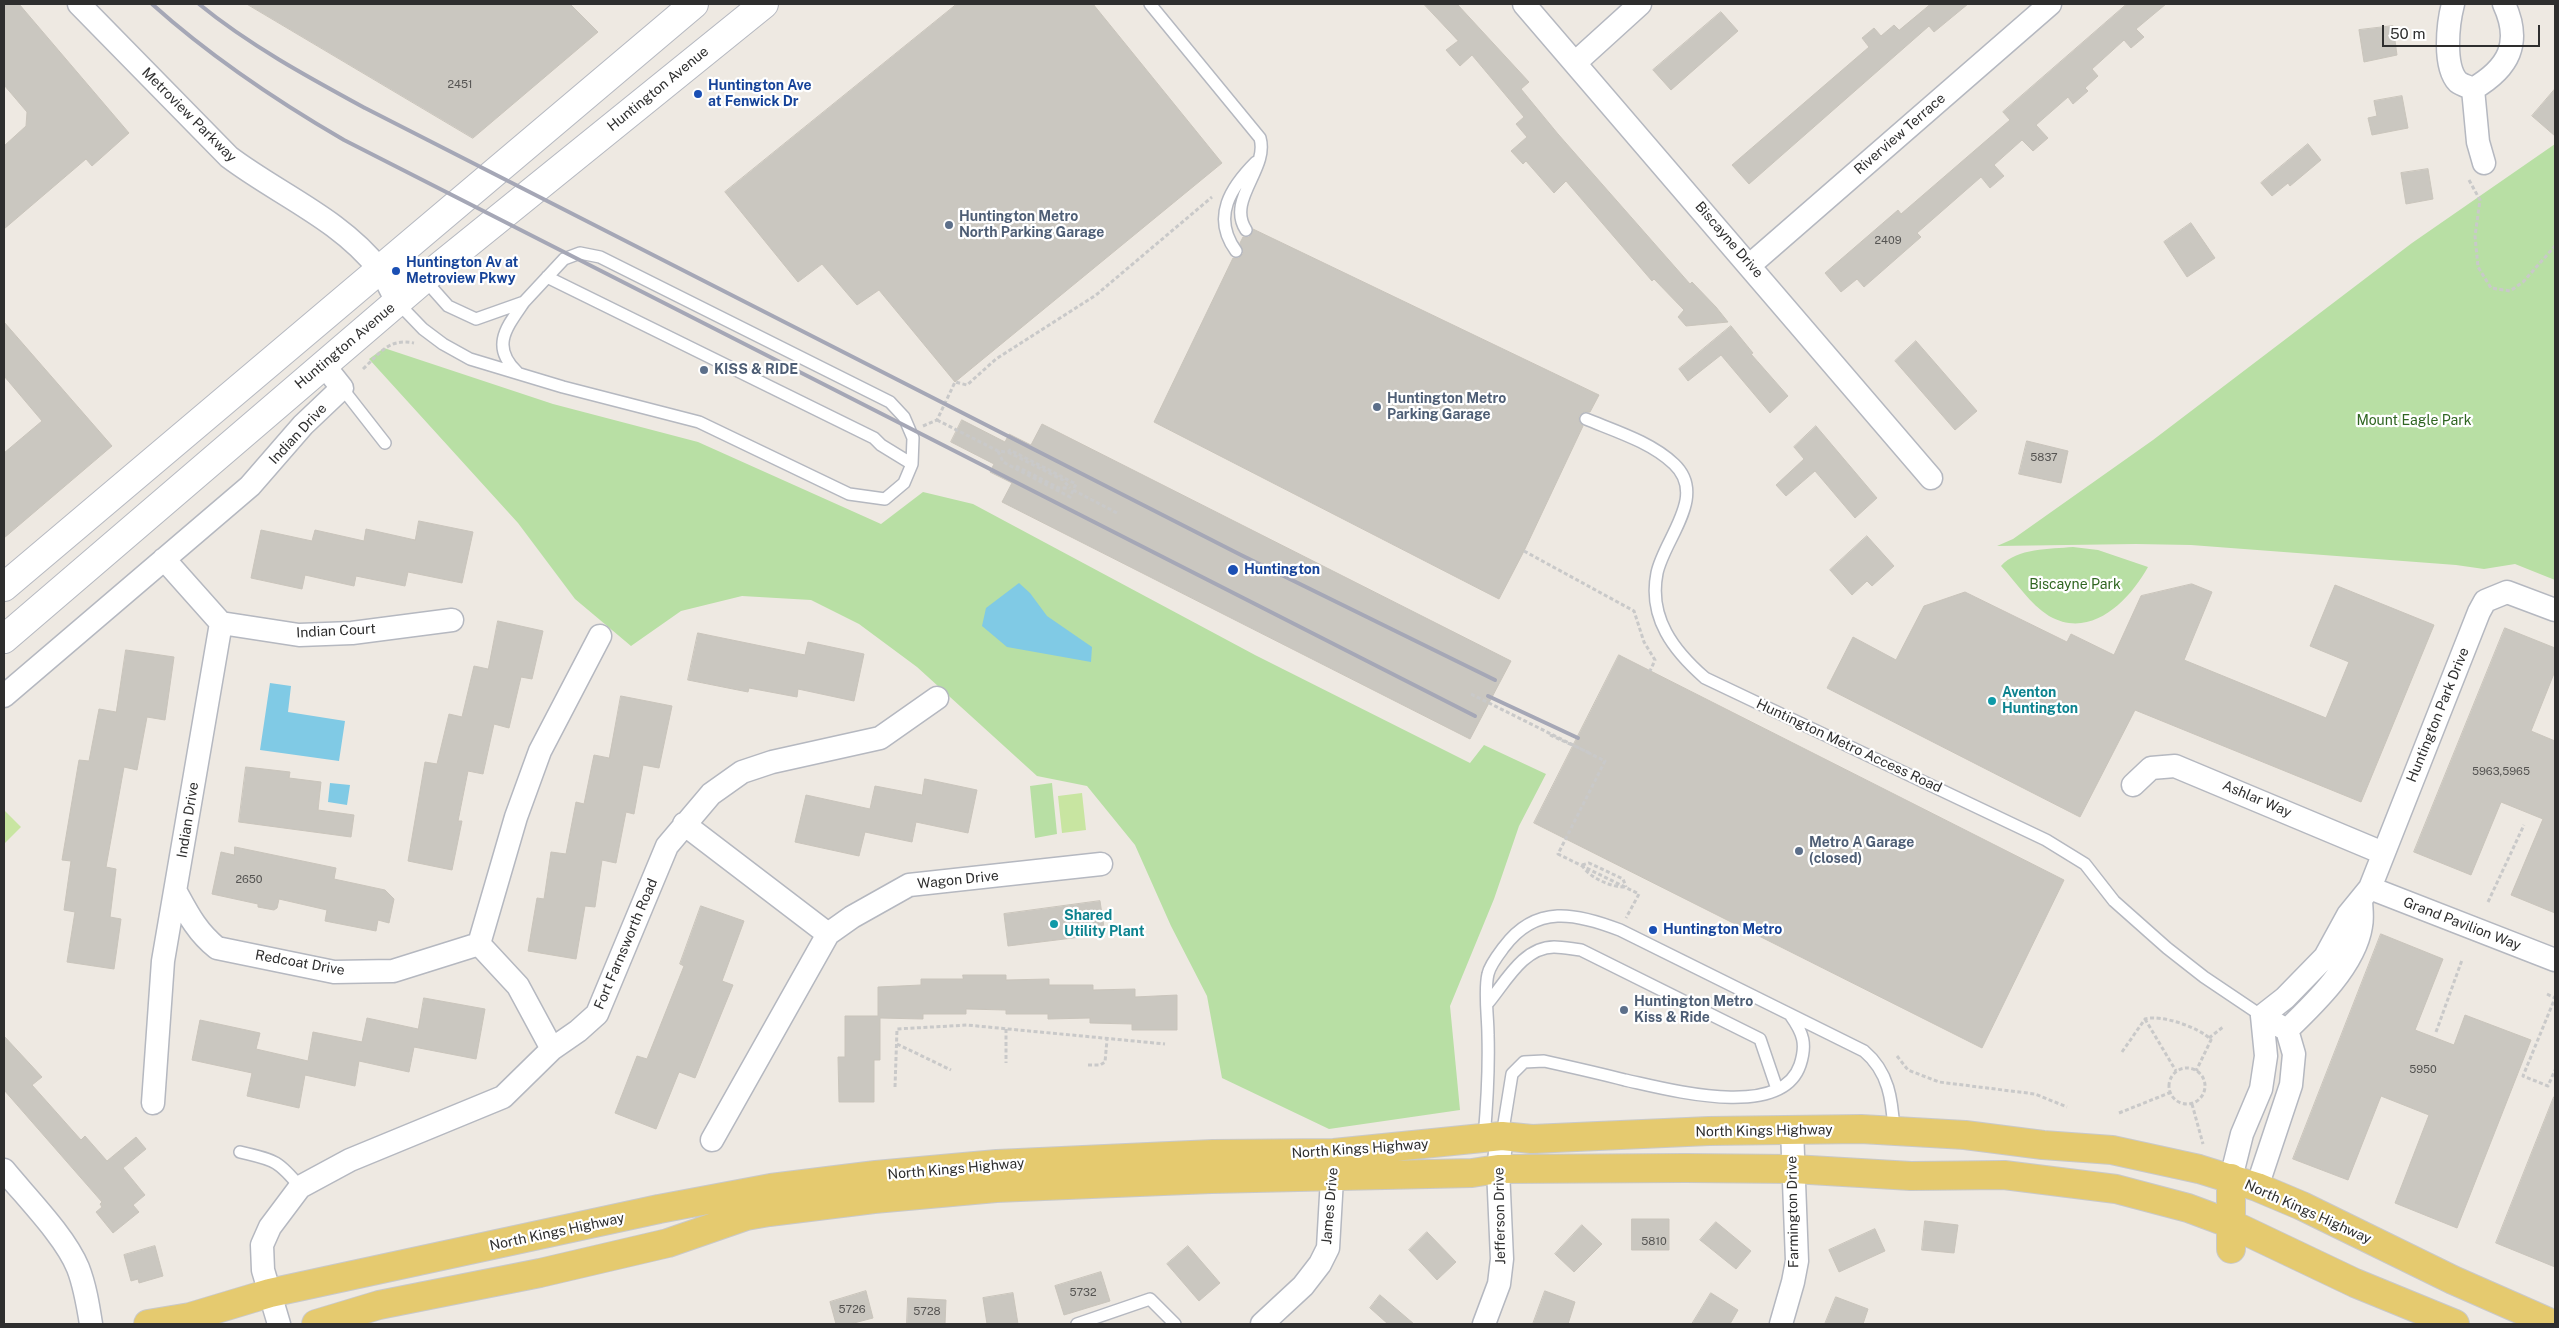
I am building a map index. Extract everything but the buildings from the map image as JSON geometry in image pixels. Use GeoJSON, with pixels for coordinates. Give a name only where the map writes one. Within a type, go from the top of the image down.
{"type":"FeatureCollection","features":[{"type":"Feature","properties":{"kind":"main road"},"geometry":{"type":"LineString","coordinates":[[4,587],[694,4]]}},
{"type":"Feature","properties":{"kind":"main road","name":"Huntington Avenue"},"geometry":{"type":"LineString","coordinates":[[4,639],[424,279],[764,4]]}},
{"type":"Feature","properties":{"kind":"main road","name":"North Kings Highway"},"geometry":{"type":"LineString","coordinates":[[316,1324],[379,1305],[540,1274],[668,1243],[746,1216],[769,1212],[874,1199],[996,1188],[1211,1179],[1333,1165],[1493,1138],[1532,1139],[1792,1129],[1894,1130],[1965,1135],[2043,1145],[2112,1150],[2199,1169],[2257,1187],[2302,1206],[2453,1280],[2552,1324]]}},
{"type":"Feature","properties":{"kind":"main road","name":"North Kings Highway"},"geometry":{"type":"LineString","coordinates":[[148,1324],[190,1316],[270,1293],[659,1209],[771,1188],[876,1175],[997,1164],[1213,1154],[1333,1165],[1472,1173],[1498,1169],[1794,1169],[1911,1176],[2004,1175],[2116,1188],[2188,1208],[2235,1226],[2355,1283],[2455,1324]]}},
{"type":"Feature","properties":{"kind":"main road"},"geometry":{"type":"LineString","coordinates":[[2231,1178],[2235,1226]]}},
{"type":"Feature","properties":{"kind":"main road"},"geometry":{"type":"LineString","coordinates":[[2235,1226],[2257,1187]]}},
{"type":"Feature","properties":{"kind":"street","name":"Biscayne Drive"},"geometry":{"type":"LineString","coordinates":[[1524,4],[1932,478]]}},
{"type":"Feature","properties":{"kind":"street"},"geometry":{"type":"LineString","coordinates":[[1575,63],[1640,4]]}},
{"type":"Feature","properties":{"kind":"street","name":"Riverview Terrace"},"geometry":{"type":"LineString","coordinates":[[1750,265],[2050,4]]}},
{"type":"Feature","properties":{"kind":"street"},"geometry":{"type":"LineString","coordinates":[[2453,4],[2448,36],[2452,68],[2459,82],[2473,89]]}},
{"type":"Feature","properties":{"kind":"street"},"geometry":{"type":"LineString","coordinates":[[2473,89],[2490,79],[2503,65],[2511,48],[2513,34],[2511,19],[2504,4]]}},
{"type":"Feature","properties":{"kind":"street","name":"Metroview Parkway"},"geometry":{"type":"LineString","coordinates":[[82,5],[229,157],[344,233],[379,270],[397,302]]}},
{"type":"Feature","properties":{"kind":"street"},"geometry":{"type":"LineString","coordinates":[[2473,89],[2478,142],[2484,163]]}},
{"type":"Feature","properties":{"kind":"street"},"geometry":{"type":"LineString","coordinates":[[379,270],[424,279]]}},
{"type":"Feature","properties":{"kind":"street"},"geometry":{"type":"LineString","coordinates":[[323,364],[342,388]]}},
{"type":"Feature","properties":{"kind":"street","name":"Indian Drive"},"geometry":{"type":"LineString","coordinates":[[4,696],[250,486],[303,425],[342,388]]}},
{"type":"Feature","properties":{"kind":"street"},"geometry":{"type":"LineString","coordinates":[[164,559],[221,622]]}},
{"type":"Feature","properties":{"kind":"street","name":"Huntington Park Drive"},"geometry":{"type":"LineString","coordinates":[[2262,1016],[2285,998],[2325,957],[2348,915],[2365,894],[2478,612],[2485,601],[2507,592],[2555,610]]}},
{"type":"Feature","properties":{"kind":"street","name":"Indian Court"},"geometry":{"type":"LineString","coordinates":[[221,622],[299,636],[352,633],[452,620]]}},
{"type":"Feature","properties":{"kind":"street","name":"Indian Drive"},"geometry":{"type":"LineString","coordinates":[[153,1103],[163,961],[221,622]]}},
{"type":"Feature","properties":{"kind":"street"},"geometry":{"type":"LineString","coordinates":[[552,1049],[518,986],[479,944],[516,817],[540,751],[600,636]]}},
{"type":"Feature","properties":{"kind":"street","name":"Fort Farnsworth Road"},"geometry":{"type":"LineString","coordinates":[[279,1324],[263,1270],[262,1245],[270,1227],[300,1187],[350,1160],[502,1097],[552,1049],[578,1031],[597,1014],[667,846],[711,794],[742,772],[772,762],[880,738],[938,698]]}},
{"type":"Feature","properties":{"kind":"street","name":"Ashlar Way"},"geometry":{"type":"LineString","coordinates":[[2133,786],[2152,768],[2175,766],[2383,853]]}},
{"type":"Feature","properties":{"kind":"street"},"geometry":{"type":"LineString","coordinates":[[684,824],[828,934]]}},
{"type":"Feature","properties":{"kind":"street","name":"Wagon Drive"},"geometry":{"type":"LineString","coordinates":[[712,1140],[828,934],[852,916],[909,885],[1101,864]]}},
{"type":"Feature","properties":{"kind":"street","name":"Redcoat Drive"},"geometry":{"type":"LineString","coordinates":[[176,892],[193,924],[203,937],[217,948],[334,972],[393,971],[479,944]]}},
{"type":"Feature","properties":{"kind":"street","name":"Huntington Park Drive"},"geometry":{"type":"LineString","coordinates":[[2287,1030],[2334,981],[2352,951],[2361,926],[2365,894]]}},
{"type":"Feature","properties":{"kind":"street","name":"Grand Pavilion Way"},"geometry":{"type":"LineString","coordinates":[[2365,894],[2555,960]]}},
{"type":"Feature","properties":{"kind":"street"},"geometry":{"type":"LineString","coordinates":[[2257,1187],[2291,1085],[2294,1054],[2287,1030],[2262,1016]]}},
{"type":"Feature","properties":{"kind":"street"},"geometry":{"type":"LineString","coordinates":[[2231,1178],[2242,1134],[2261,1089],[2266,1056],[2262,1016]]}},
{"type":"Feature","properties":{"kind":"street","name":"Farmington Drive"},"geometry":{"type":"LineString","coordinates":[[1780,1324],[1793,1282],[1796,1261],[1792,1129]]}},
{"type":"Feature","properties":{"kind":"street","name":"Jefferson Drive"},"geometry":{"type":"LineString","coordinates":[[1484,1324],[1499,1284],[1502,1259],[1498,1169],[1493,1138]]}},
{"type":"Feature","properties":{"kind":"street","name":"James Drive"},"geometry":{"type":"LineString","coordinates":[[1262,1324],[1303,1286],[1320,1264],[1328,1248],[1333,1165]]}},
{"type":"Feature","properties":{"kind":"street"},"geometry":{"type":"LineString","coordinates":[[4,1170],[67,1248],[78,1267],[88,1302],[91,1324]]}},
{"type":"Feature","properties":{"kind":"lane"},"geometry":{"type":"LineString","coordinates":[[1150,4],[1255,130],[1262,146],[1262,155],[1243,199],[1240,214],[1241,222],[1246,230]]}},
{"type":"Feature","properties":{"kind":"lane"},"geometry":{"type":"LineString","coordinates":[[1236,250],[1225,229],[1224,212],[1229,195],[1242,176],[1262,155]]}},
{"type":"Feature","properties":{"kind":"lane"},"geometry":{"type":"LineString","coordinates":[[397,302],[423,329],[454,351],[470,359],[519,374],[699,422],[849,494],[885,499],[904,483],[912,464],[913,438],[904,417],[890,402],[600,257],[580,253],[564,259],[524,302],[505,331],[502,345],[505,359],[519,374]]}},
{"type":"Feature","properties":{"kind":"lane"},"geometry":{"type":"LineString","coordinates":[[547,277],[874,438],[881,445],[912,464]]}},
{"type":"Feature","properties":{"kind":"lane"},"geometry":{"type":"LineString","coordinates":[[424,279],[448,306],[476,319],[524,302]]}},
{"type":"Feature","properties":{"kind":"lane"},"geometry":{"type":"LineString","coordinates":[[342,388],[385,444]]}},
{"type":"Feature","properties":{"kind":"lane","name":"Huntington Metro Access Road"},"geometry":{"type":"LineString","coordinates":[[1586,419],[1661,454],[1675,465],[1683,475],[1686,492],[1686,510],[1671,535],[1657,573],[1656,606],[1666,635],[1682,657],[1705,678],[2046,840],[2085,864],[2114,901],[2167,948],[2204,978],[2262,1016]]}},
{"type":"Feature","properties":{"kind":"lane"},"geometry":{"type":"LineString","coordinates":[[1493,1138],[1488,1061],[1488,974],[1510,938],[1526,926],[1543,917],[1567,915],[1589,918],[1620,930],[1790,1015],[1853,1044],[1876,1061],[1882,1071],[1889,1090],[1894,1130]]}},
{"type":"Feature","properties":{"kind":"lane"},"geometry":{"type":"LineString","coordinates":[[1488,1003],[1520,963],[1535,952],[1552,947],[1581,950],[1760,1039],[1777,1090]]}},
{"type":"Feature","properties":{"kind":"lane"},"geometry":{"type":"LineString","coordinates":[[1493,1138],[1512,1074],[1524,1062],[1544,1061],[1694,1096],[1738,1098],[1777,1090],[1790,1082],[1798,1073],[1805,1045],[1802,1032],[1790,1015]]}},
{"type":"Feature","properties":{"kind":"lane"},"geometry":{"type":"LineString","coordinates":[[240,1152],[275,1161],[286,1169],[300,1187]]}},
{"type":"Feature","properties":{"kind":"lane"},"geometry":{"type":"LineString","coordinates":[[1077,1324],[1150,1299],[1175,1324]]}},
{"type":"Feature","properties":{"kind":"path"},"geometry":{"type":"LineString","coordinates":[[2484,163],[2464,172],[2480,200],[2475,236],[2478,267],[2492,288],[2510,291],[2522,282],[2555,246]]}},
{"type":"Feature","properties":{"kind":"path"},"geometry":{"type":"LineString","coordinates":[[998,451],[1004,460],[1003,462],[1070,497],[1076,484],[1010,450],[1008,452],[998,451],[937,420],[954,382],[967,385],[996,359],[1096,295],[1217,193]]}},
{"type":"Feature","properties":{"kind":"path"},"geometry":{"type":"LineString","coordinates":[[362,378],[363,369],[388,346],[402,340],[417,343]]}},
{"type":"Feature","properties":{"kind":"path"},"geometry":{"type":"LineString","coordinates":[[357,365],[363,369]]}},
{"type":"Feature","properties":{"kind":"path"},"geometry":{"type":"LineString","coordinates":[[1004,460],[1059,488],[1070,488],[1063,480],[1008,452]]}},
{"type":"Feature","properties":{"kind":"path"},"geometry":{"type":"LineString","coordinates":[[1073,490],[1119,514]]}},
{"type":"Feature","properties":{"kind":"path"},"geometry":{"type":"LineString","coordinates":[[1524,551],[1634,611],[1644,642],[1655,660],[1650,670]]}},
{"type":"Feature","properties":{"kind":"path"},"geometry":{"type":"LineString","coordinates":[[1592,752],[1588,754],[1471,694],[1592,752],[1605,761],[1558,854],[1639,894],[1626,918]]}},
{"type":"Feature","properties":{"kind":"path"},"geometry":{"type":"LineString","coordinates":[[2488,902],[2524,825]]}},
{"type":"Feature","properties":{"kind":"path"},"geometry":{"type":"LineString","coordinates":[[2436,1032],[2462,960]]}},
{"type":"Feature","properties":{"kind":"path"},"geometry":{"type":"LineString","coordinates":[[2547,994],[2555,998],[2523,1076],[2548,1086],[2555,1070]]}},
{"type":"Feature","properties":{"kind":"path"},"geometry":{"type":"LineString","coordinates":[[2122,1052],[2145,1019],[2158,1017],[2205,1033],[2211,1040],[2196,1071]]}},
{"type":"Feature","properties":{"kind":"path"},"geometry":{"type":"LineString","coordinates":[[2145,1019],[2176,1071]]}},
{"type":"Feature","properties":{"kind":"path"},"geometry":{"type":"LineString","coordinates":[[895,1087],[897,1029],[967,1025],[1107,1040],[1165,1044]]}},
{"type":"Feature","properties":{"kind":"path"},"geometry":{"type":"LineString","coordinates":[[2209,1038],[2223,1026]]}},
{"type":"Feature","properties":{"kind":"path"},"geometry":{"type":"LineString","coordinates":[[1006,1029],[1006,1063]]}},
{"type":"Feature","properties":{"kind":"path"},"geometry":{"type":"LineString","coordinates":[[1088,1065],[1100,1065],[1105,1062],[1107,1040]]}},
{"type":"Feature","properties":{"kind":"path"},"geometry":{"type":"LineString","coordinates":[[896,1044],[951,1070]]}},
{"type":"Feature","properties":{"kind":"path"},"geometry":{"type":"LineString","coordinates":[[1897,1056],[1908,1070],[1939,1082],[2035,1094],[2066,1107]]}},
{"type":"Feature","properties":{"kind":"path"},"geometry":{"type":"LineString","coordinates":[[2186,1068],[2196,1071],[2204,1080],[2205,1086],[2201,1097],[2192,1104],[2181,1104],[2170,1093],[2168,1083],[2176,1071],[2186,1068]]}},
{"type":"Feature","properties":{"kind":"path"},"geometry":{"type":"LineString","coordinates":[[2119,1113],[2170,1093]]}},
{"type":"Feature","properties":{"kind":"path"},"geometry":{"type":"LineString","coordinates":[[2192,1104],[2203,1144]]}},
{"type":"Feature","properties":{"kind":"green space","name":"Mount Eagle Park"},"geometry":{"type":"Polygon","coordinates":[[[2555,144],[2555,580],[2515,564],[2484,569],[2456,565],[2191,545],[1997,546],[2013,539],[2153,440],[2412,243],[2555,144]]]}},
{"type":"Feature","properties":{"kind":"green space"},"geometry":{"type":"Polygon","coordinates":[[[384,348],[553,404],[698,442],[881,524],[923,492],[973,504],[1255,655],[1470,763],[1484,745],[1546,774],[1519,826],[1494,899],[1450,1006],[1460,1110],[1329,1129],[1222,1078],[1207,996],[1171,926],[1135,845],[1087,786],[1037,776],[917,667],[859,624],[811,600],[742,596],[681,611],[631,646],[575,599],[518,523],[369,359],[384,348]]]}},
{"type":"Feature","properties":{"kind":"green space","name":"Biscayne Park"},"geometry":{"type":"Polygon","coordinates":[[[2073,547],[2098,550],[2148,567],[2130,592],[2107,613],[2094,620],[2080,623],[2065,622],[2042,611],[2001,566],[2016,556],[2034,550],[2073,547]]]}},
{"type":"Feature","properties":{"kind":"green space"},"geometry":{"type":"Polygon","coordinates":[[[1052,783],[1057,834],[1035,838],[1030,786],[1052,783]]]}},
{"type":"Feature","properties":{"kind":"green space"},"geometry":{"type":"Polygon","coordinates":[[[1082,793],[1086,830],[1062,833],[1058,796],[1082,793]]]}},
{"type":"Feature","properties":{"kind":"green space"},"geometry":{"type":"Polygon","coordinates":[[[4,810],[21,827],[4,844],[4,810]]]}},
{"type":"Feature","properties":{"kind":"water"},"geometry":{"type":"Polygon","coordinates":[[[1019,583],[1030,593],[1047,616],[1092,647],[1091,662],[1007,647],[982,626],[986,608],[1019,583]]]}},
{"type":"Feature","properties":{"kind":"water"},"geometry":{"type":"Polygon","coordinates":[[[270,683],[291,686],[288,712],[345,721],[339,761],[260,750],[270,683]]]}},
{"type":"Feature","properties":{"kind":"water"},"geometry":{"type":"Polygon","coordinates":[[[330,783],[350,785],[347,805],[328,802],[330,783]]]}},
{"type":"Feature","properties":{"kind":"railway"},"geometry":{"type":"LineString","coordinates":[[152,4],[220,60],[293,109],[344,140],[1475,716]]}},
{"type":"Feature","properties":{"kind":"railway"},"geometry":{"type":"LineString","coordinates":[[199,4],[258,47],[365,108],[1241,555],[1495,680]]}},
{"type":"Feature","properties":{"kind":"railway"},"geometry":{"type":"LineString","coordinates":[[1488,696],[1578,738]]}},
{"type":"Feature","properties":{"kind":"place","name":"Huntington Ave at Fenwick Dr"},"geometry":{"type":"Point","coordinates":[698,94]}},
{"type":"Feature","properties":{"kind":"place","name":"Huntington Metro North Parking Garage"},"geometry":{"type":"Point","coordinates":[949,225]}},
{"type":"Feature","properties":{"kind":"place","name":"Huntington Av at Metroview Pkwy"},"geometry":{"type":"Point","coordinates":[396,271]}},
{"type":"Feature","properties":{"kind":"place","name":"KISS & RIDE"},"geometry":{"type":"Point","coordinates":[704,370]}},
{"type":"Feature","properties":{"kind":"place","name":"Huntington Metro Parking Garage"},"geometry":{"type":"Point","coordinates":[1377,407]}},
{"type":"Feature","properties":{"kind":"place","name":"Huntington"},"geometry":{"type":"Point","coordinates":[1233,570]}},
{"type":"Feature","properties":{"kind":"place","name":"Aventon Huntington"},"geometry":{"type":"Point","coordinates":[1992,701]}},
{"type":"Feature","properties":{"kind":"place","name":"Metro A Garage (closed)"},"geometry":{"type":"Point","coordinates":[1799,851]}},
{"type":"Feature","properties":{"kind":"place","name":"Shared Utility Plant"},"geometry":{"type":"Point","coordinates":[1054,924]}},
{"type":"Feature","properties":{"kind":"place","name":"Huntington Metro"},"geometry":{"type":"Point","coordinates":[1653,930]}},
{"type":"Feature","properties":{"kind":"place","name":"Huntington Metro Kiss & Ride"},"geometry":{"type":"Point","coordinates":[1624,1010]}}]}
